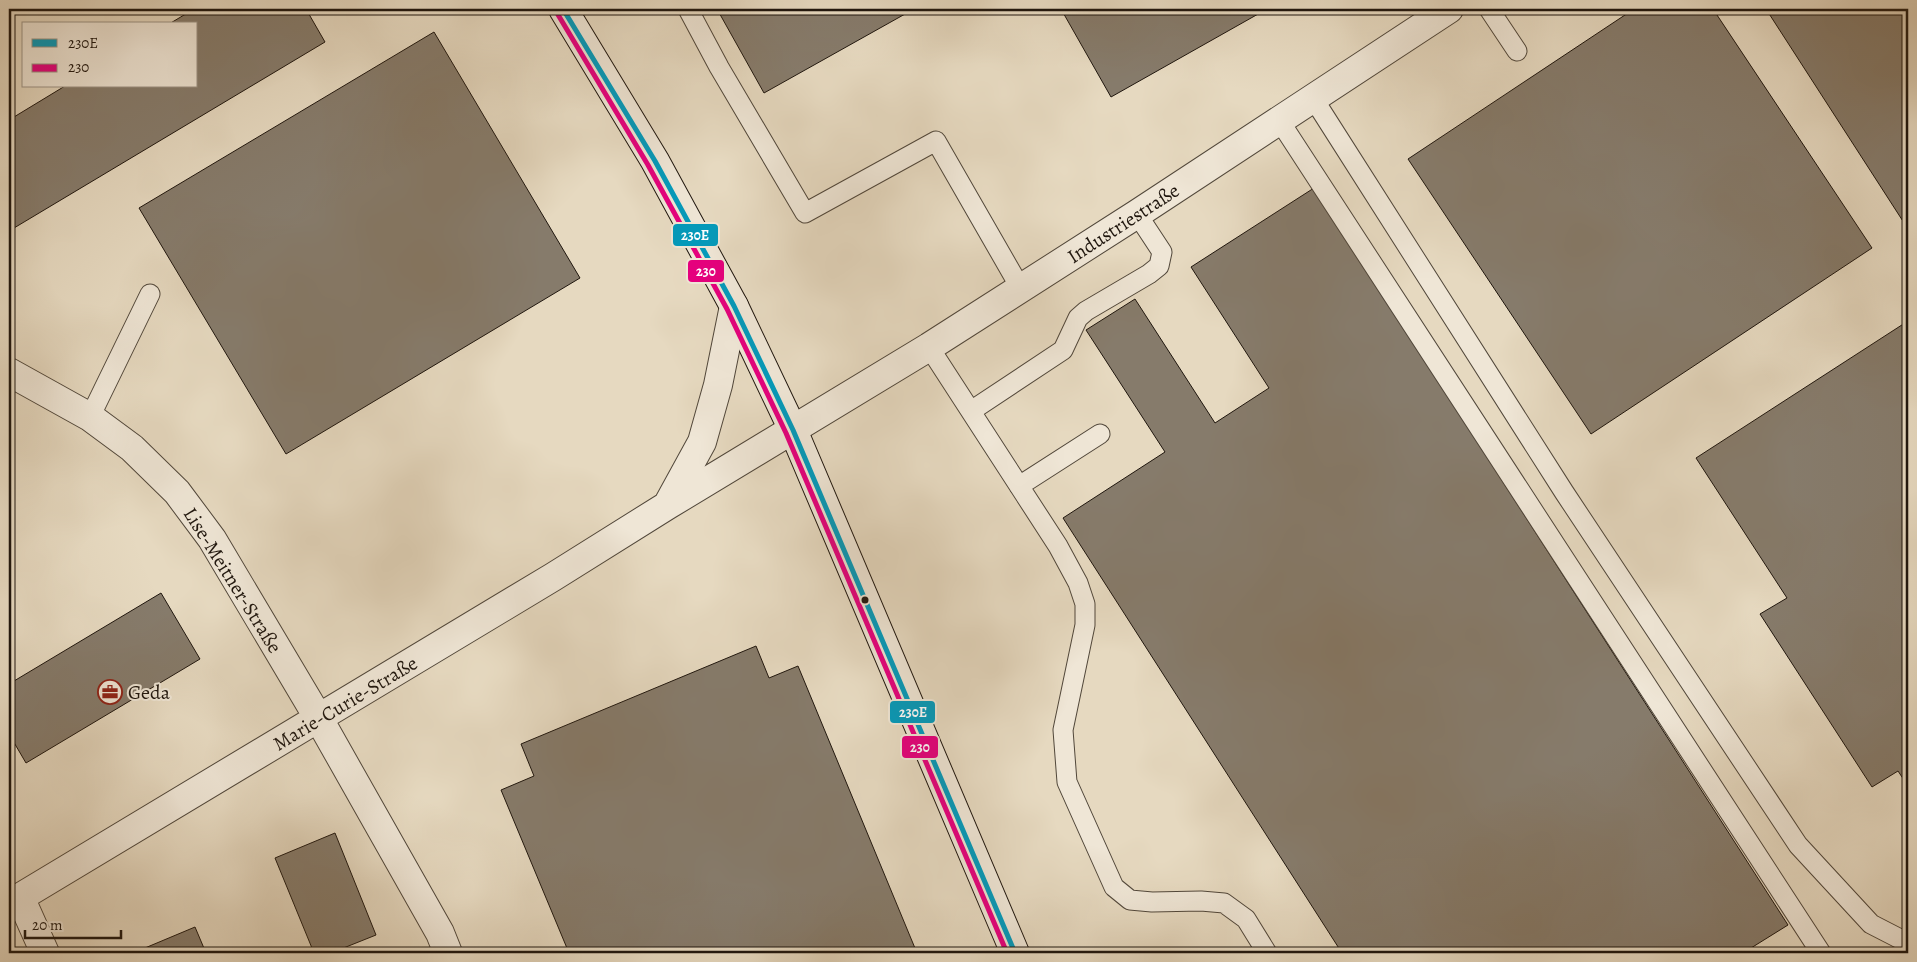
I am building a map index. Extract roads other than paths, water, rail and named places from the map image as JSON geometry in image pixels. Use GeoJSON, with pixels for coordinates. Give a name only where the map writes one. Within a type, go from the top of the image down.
{"type":"FeatureCollection","features":[{"type":"Feature","properties":{"kind":"street"},"geometry":{"type":"LineString","coordinates":[[563,9],[655,161],[734,306],[793,430],[1015,953]]}},
{"type":"Feature","properties":{"kind":"street","name":"Industriestraße"},"geometry":{"type":"LineString","coordinates":[[793,430],[1022,289],[1449,9]]}},
{"type":"Feature","properties":{"kind":"street","name":"Marie-Curie-Straße"},"geometry":{"type":"LineString","coordinates":[[668,505],[702,442],[718,385],[734,306]]}},
{"type":"Feature","properties":{"kind":"street","name":"Lise-Meitner-Straße"},"geometry":{"type":"LineString","coordinates":[[9,372],[90,417],[132,448],[177,492],[212,539],[319,719],[440,933],[448,953]]}},
{"type":"Feature","properties":{"kind":"street","name":"Marie-Curie-Straße"},"geometry":{"type":"LineString","coordinates":[[45,953],[14,901],[553,578],[668,505],[793,430]]}},
{"type":"Feature","properties":{"kind":"lane"},"geometry":{"type":"LineString","coordinates":[[688,9],[719,67],[805,213],[936,141],[1022,289]]}},
{"type":"Feature","properties":{"kind":"lane"},"geometry":{"type":"LineString","coordinates":[[1489,9],[1517,51]]}},
{"type":"Feature","properties":{"kind":"lane"},"geometry":{"type":"LineString","coordinates":[[1312,98],[1564,492],[1798,845],[1871,924],[1908,943]]}},
{"type":"Feature","properties":{"kind":"lane"},"geometry":{"type":"LineString","coordinates":[[1279,120],[1821,953]]}},
{"type":"Feature","properties":{"kind":"lane"},"geometry":{"type":"LineString","coordinates":[[971,411],[1063,350],[1073,326],[1086,311],[1149,274],[1159,266],[1162,252],[1137,214]]}},
{"type":"Feature","properties":{"kind":"lane"},"geometry":{"type":"LineString","coordinates":[[90,417],[150,294]]}},
{"type":"Feature","properties":{"kind":"lane"},"geometry":{"type":"LineString","coordinates":[[930,347],[1062,553],[1078,583],[1085,604],[1085,625],[1064,730],[1067,782],[1114,887],[1130,900],[1224,903],[1246,919],[1267,953]]}},
{"type":"Feature","properties":{"kind":"lane"},"geometry":{"type":"LineString","coordinates":[[1019,486],[1100,434]]}},
{"type":"Feature","properties":{"kind":"place","name":"Geda"},"geometry":{"type":"Point","coordinates":[110,692]}}]}
